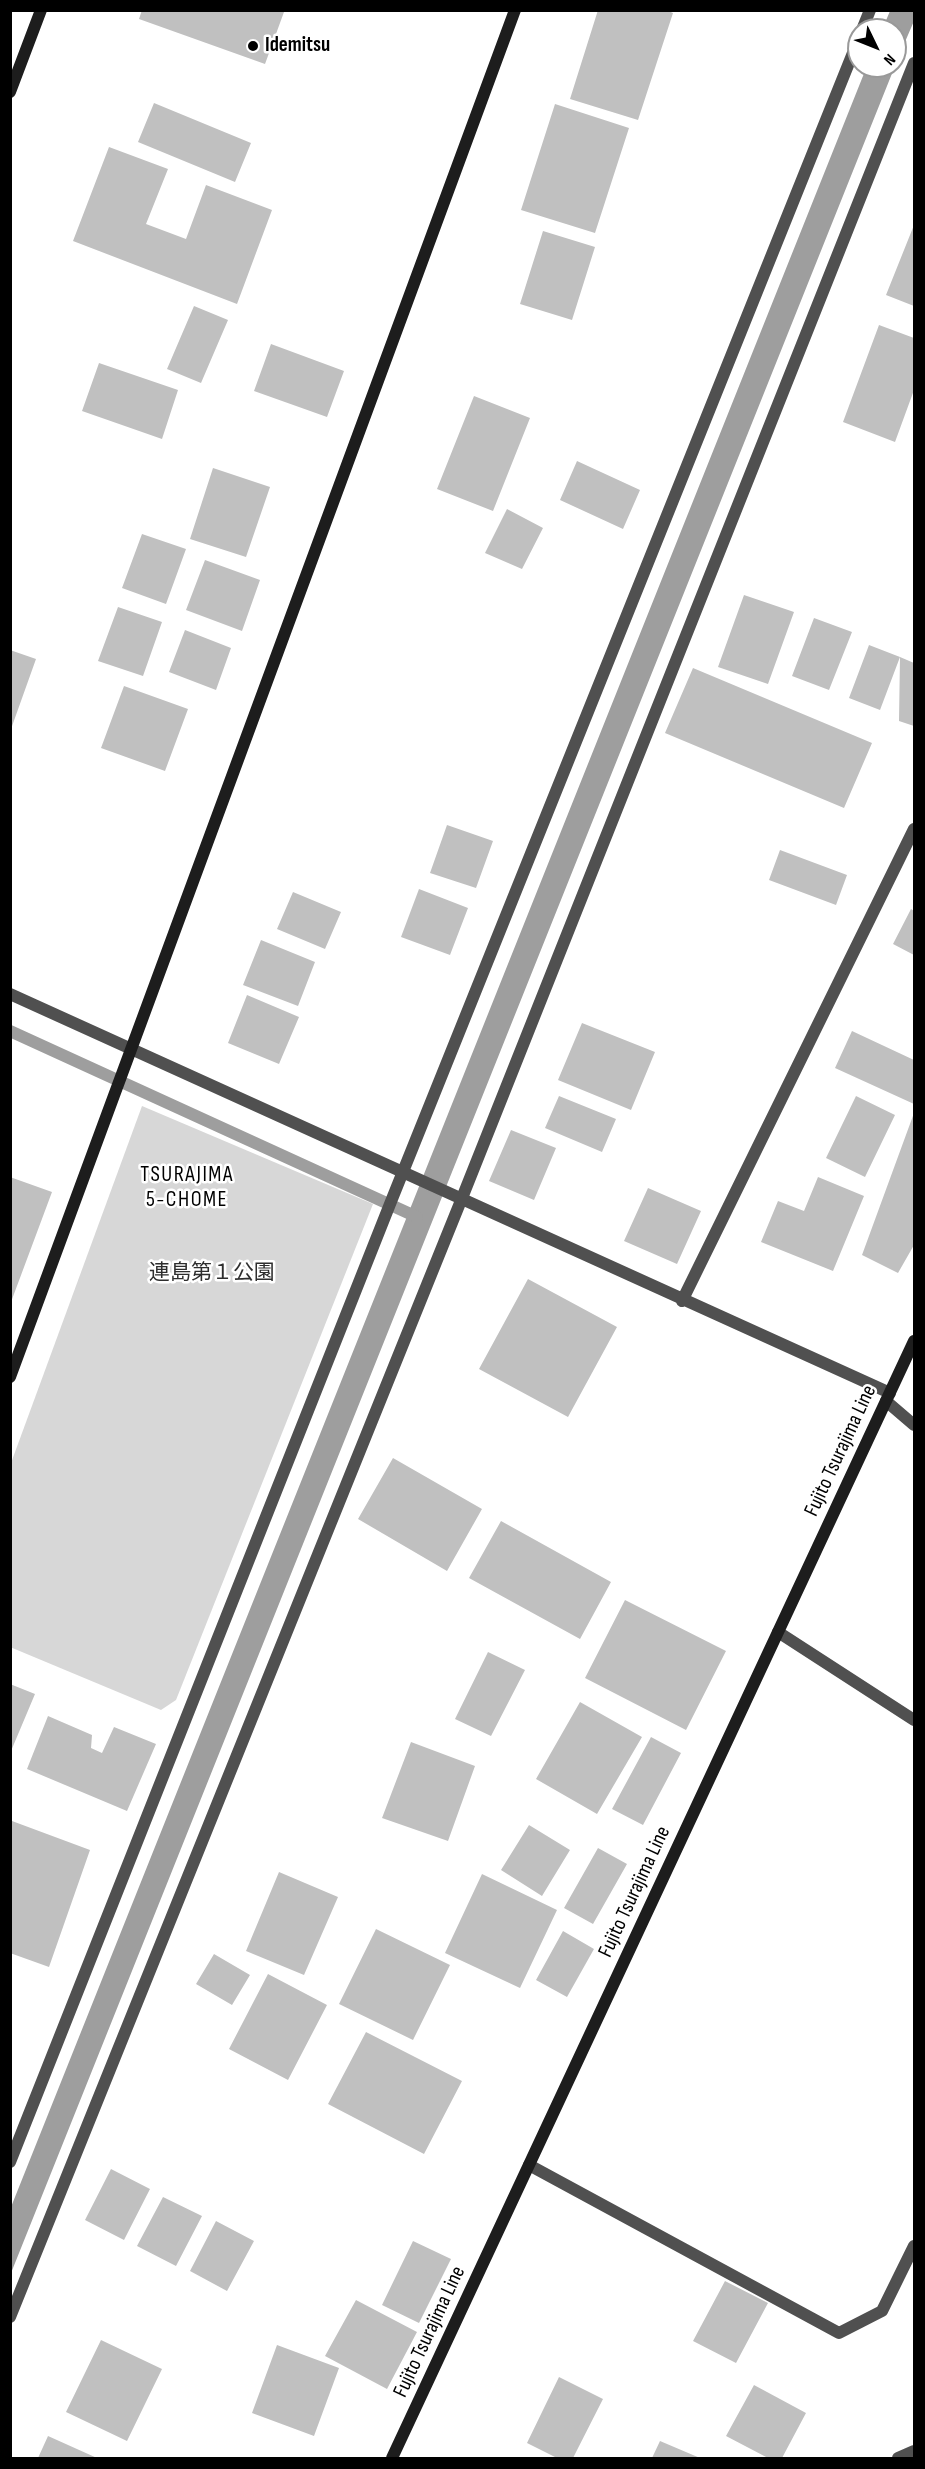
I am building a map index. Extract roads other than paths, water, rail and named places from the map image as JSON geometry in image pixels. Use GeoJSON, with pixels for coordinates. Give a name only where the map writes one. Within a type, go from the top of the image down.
{"type":"FeatureCollection","features":[{"type":"Feature","properties":{"kind":"street"},"geometry":{"type":"LineString","coordinates":[[10,92],[41,10]]}},
{"type":"Feature","properties":{"kind":"street"},"geometry":{"type":"LineString","coordinates":[[10,1377],[515,10]]}},
{"type":"Feature","properties":{"kind":"street"},"geometry":{"type":"LineString","coordinates":[[10,2317],[462,1198],[915,63]]}},
{"type":"Feature","properties":{"kind":"street"},"geometry":{"type":"LineString","coordinates":[[10,2162],[392,1199],[847,68]]}},
{"type":"Feature","properties":{"kind":"street"},"geometry":{"type":"LineString","coordinates":[[682,1301],[915,829]]}},
{"type":"Feature","properties":{"kind":"street"},"geometry":{"type":"LineString","coordinates":[[10,994],[447,1191],[888,1397],[915,1425]]}},
{"type":"Feature","properties":{"kind":"street","name":"Fujito Tsurajima Line"},"geometry":{"type":"LineString","coordinates":[[392,2458],[915,1341]]}},
{"type":"Feature","properties":{"kind":"street"},"geometry":{"type":"LineString","coordinates":[[778,1632],[915,1720]]}},
{"type":"Feature","properties":{"kind":"street"},"geometry":{"type":"LineString","coordinates":[[529,2165],[839,2333],[882,2311],[915,2246]]}},
{"type":"Feature","properties":{"kind":"street"},"geometry":{"type":"LineString","coordinates":[[898,2458],[915,2451]]}},
{"type":"Feature","properties":{"kind":"waterway"},"geometry":{"type":"LineString","coordinates":[[10,1031],[417,1217]]}},
{"type":"Feature","properties":{"kind":"place","name":"Idemitsu"},"geometry":{"type":"Point","coordinates":[253,46]}},
{"type":"Feature","properties":{"kind":"district","name":"TSURAJIMA 5-CHOME"},"geometry":{"type":"Point","coordinates":[187,1188]}},
{"type":"Feature","properties":{"kind":"park label","name":"連島第１公園"},"geometry":{"type":"Point","coordinates":[212,1274]}}]}
